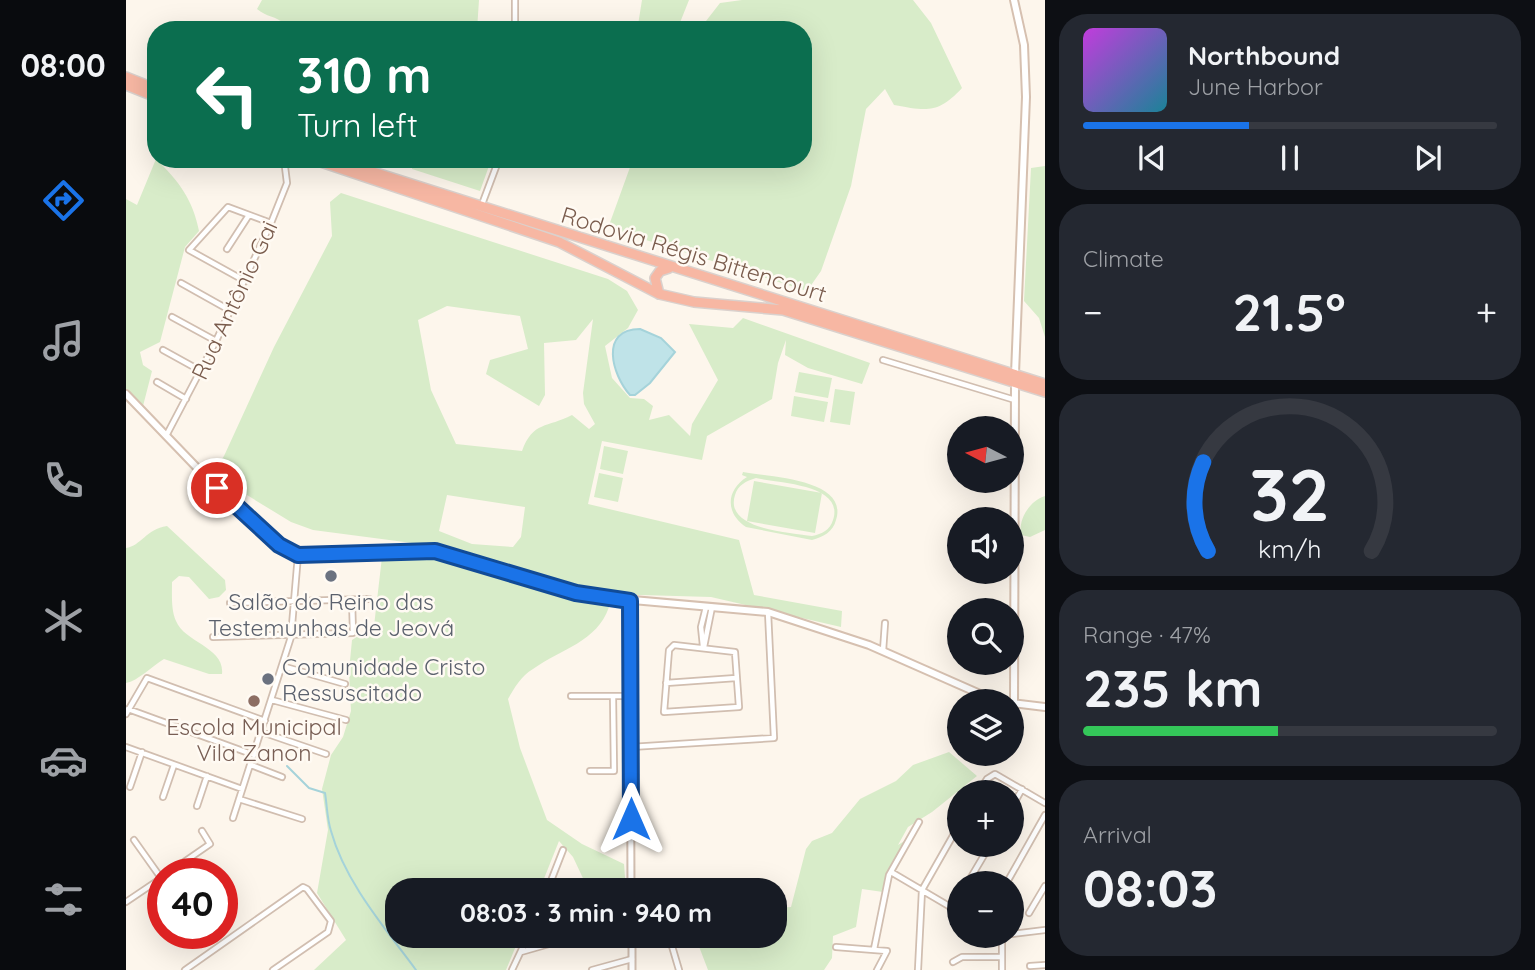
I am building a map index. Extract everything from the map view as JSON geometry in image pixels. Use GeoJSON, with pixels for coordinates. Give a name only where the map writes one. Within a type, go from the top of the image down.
{"type":"FeatureCollection","features":[{"type":"Feature","properties":{"kind":"highway"},"geometry":{"type":"LineString","coordinates":[[126,77],[147,85]]}},
{"type":"Feature","properties":{"kind":"highway"},"geometry":{"type":"LineString","coordinates":[[126,85],[147,93]]}},
{"type":"Feature","properties":{"kind":"highway","name":"Rodovia Régis Bittencourt"},"geometry":{"type":"LineString","coordinates":[[338,168],[559,243],[659,294],[694,302],[783,310],[1015,378],[1045,384]]}},
{"type":"Feature","properties":{"kind":"highway","name":"Rodovia Régis Bittencourt"},"geometry":{"type":"LineString","coordinates":[[359,168],[1015,378],[1045,391]]}},
{"type":"Feature","properties":{"kind":"highway"},"geometry":{"type":"LineString","coordinates":[[659,294],[655,278],[660,271],[671,268]]}},
{"type":"Feature","properties":{"kind":"main road"},"geometry":{"type":"LineString","coordinates":[[1011,689],[1015,378],[1026,84],[1024,39],[1014,0]]}},
{"type":"Feature","properties":{"kind":"main road"},"geometry":{"type":"LineString","coordinates":[[126,394],[233,504],[284,548],[298,555],[435,551],[576,593],[630,601],[768,612],[883,651],[968,689]]}},
{"type":"Feature","properties":{"kind":"main road"},"geometry":{"type":"LineString","coordinates":[[1024,704],[1045,706]]}},
{"type":"Feature","properties":{"kind":"street"},"geometry":{"type":"LineString","coordinates":[[515,0],[515,21]]}},
{"type":"Feature","properties":{"kind":"street","name":"Rua Antônio Gai"},"geometry":{"type":"LineString","coordinates":[[166,437],[216,341],[271,223],[287,183],[285,168]]}},
{"type":"Feature","properties":{"kind":"street"},"geometry":{"type":"LineString","coordinates":[[481,208],[496,168]]}},
{"type":"Feature","properties":{"kind":"street"},"geometry":{"type":"LineString","coordinates":[[245,281],[189,250],[228,207],[271,223]]}},
{"type":"Feature","properties":{"kind":"street"},"geometry":{"type":"LineString","coordinates":[[227,249],[249,215]]}},
{"type":"Feature","properties":{"kind":"street"},"geometry":{"type":"LineString","coordinates":[[181,283],[230,311]]}},
{"type":"Feature","properties":{"kind":"street"},"geometry":{"type":"LineString","coordinates":[[172,317],[216,341]]}},
{"type":"Feature","properties":{"kind":"street"},"geometry":{"type":"LineString","coordinates":[[163,350],[201,371]]}},
{"type":"Feature","properties":{"kind":"street"},"geometry":{"type":"LineString","coordinates":[[883,360],[1015,400]]}},
{"type":"Feature","properties":{"kind":"street"},"geometry":{"type":"LineString","coordinates":[[157,382],[186,399]]}},
{"type":"Feature","properties":{"kind":"street"},"geometry":{"type":"LineString","coordinates":[[233,818],[291,637],[298,555]]}},
{"type":"Feature","properties":{"kind":"street"},"geometry":{"type":"LineString","coordinates":[[230,603],[369,599]]}},
{"type":"Feature","properties":{"kind":"street"},"geometry":{"type":"LineString","coordinates":[[213,637],[291,637],[353,633],[352,600]]}},
{"type":"Feature","properties":{"kind":"street"},"geometry":{"type":"LineString","coordinates":[[630,601],[631,878]]}},
{"type":"Feature","properties":{"kind":"street"},"geometry":{"type":"LineString","coordinates":[[704,647],[709,606]]}},
{"type":"Feature","properties":{"kind":"street"},"geometry":{"type":"LineString","coordinates":[[631,747],[774,738],[768,612]]}},
{"type":"Feature","properties":{"kind":"street"},"geometry":{"type":"LineString","coordinates":[[883,651],[885,623]]}},
{"type":"Feature","properties":{"kind":"street"},"geometry":{"type":"LineString","coordinates":[[671,646],[735,652],[736,678],[738,708],[664,712],[671,646]]}},
{"type":"Feature","properties":{"kind":"street"},"geometry":{"type":"LineString","coordinates":[[282,666],[345,684]]}},
{"type":"Feature","properties":{"kind":"street"},"geometry":{"type":"LineString","coordinates":[[254,755],[127,711],[147,678],[265,721]]}},
{"type":"Feature","properties":{"kind":"street"},"geometry":{"type":"LineString","coordinates":[[666,683],[736,678]]}},
{"type":"Feature","properties":{"kind":"street"},"geometry":{"type":"LineString","coordinates":[[571,696],[630,696]]}},
{"type":"Feature","properties":{"kind":"street"},"geometry":{"type":"LineString","coordinates":[[590,771],[614,771],[613,696]]}},
{"type":"Feature","properties":{"kind":"street"},"geometry":{"type":"LineString","coordinates":[[272,700],[346,720]]}},
{"type":"Feature","properties":{"kind":"street"},"geometry":{"type":"LineString","coordinates":[[262,732],[326,754]]}},
{"type":"Feature","properties":{"kind":"street"},"geometry":{"type":"LineString","coordinates":[[126,747],[242,789]]}},
{"type":"Feature","properties":{"kind":"street"},"geometry":{"type":"LineString","coordinates":[[130,787],[142,752]]}},
{"type":"Feature","properties":{"kind":"street"},"geometry":{"type":"LineString","coordinates":[[163,797],[174,765]]}},
{"type":"Feature","properties":{"kind":"street"},"geometry":{"type":"LineString","coordinates":[[251,765],[282,777]]}},
{"type":"Feature","properties":{"kind":"street"},"geometry":{"type":"LineString","coordinates":[[989,780],[993,775],[1003,780]]}},
{"type":"Feature","properties":{"kind":"street"},"geometry":{"type":"LineString","coordinates":[[197,806],[207,776]]}},
{"type":"Feature","properties":{"kind":"street"},"geometry":{"type":"LineString","coordinates":[[1024,790],[1045,803]]}},
{"type":"Feature","properties":{"kind":"street"},"geometry":{"type":"LineString","coordinates":[[239,799],[302,819]]}},
{"type":"Feature","properties":{"kind":"street"},"geometry":{"type":"LineString","coordinates":[[1013,871],[1045,816]]}},
{"type":"Feature","properties":{"kind":"street"},"geometry":{"type":"LineString","coordinates":[[874,949],[891,872],[919,822]]}},
{"type":"Feature","properties":{"kind":"street"},"geometry":{"type":"LineString","coordinates":[[190,858],[210,844],[202,831]]}},
{"type":"Feature","properties":{"kind":"street"},"geometry":{"type":"LineString","coordinates":[[134,839],[148,858]]}},
{"type":"Feature","properties":{"kind":"street"},"geometry":{"type":"LineString","coordinates":[[918,970],[922,890],[947,846]]}},
{"type":"Feature","properties":{"kind":"street"},"geometry":{"type":"LineString","coordinates":[[552,878],[563,850]]}},
{"type":"Feature","properties":{"kind":"street"},"geometry":{"type":"LineString","coordinates":[[891,872],[947,905]]}},
{"type":"Feature","properties":{"kind":"street"},"geometry":{"type":"LineString","coordinates":[[1029,913],[1045,886]]}},
{"type":"Feature","properties":{"kind":"street"},"geometry":{"type":"LineString","coordinates":[[126,901],[147,887]]}},
{"type":"Feature","properties":{"kind":"street"},"geometry":{"type":"LineString","coordinates":[[185,970],[303,887],[307,888],[331,921],[331,927],[328,932],[273,970]]}},
{"type":"Feature","properties":{"kind":"street"},"geometry":{"type":"LineString","coordinates":[[1024,933],[1045,930]]}},
{"type":"Feature","properties":{"kind":"street"},"geometry":{"type":"LineString","coordinates":[[836,947],[887,951],[877,970]]}},
{"type":"Feature","properties":{"kind":"street"},"geometry":{"type":"LineString","coordinates":[[512,970],[523,948]]}},
{"type":"Feature","properties":{"kind":"street"},"geometry":{"type":"LineString","coordinates":[[521,952],[535,948]]}},
{"type":"Feature","properties":{"kind":"street"},"geometry":{"type":"LineString","coordinates":[[632,948],[632,970]]}},
{"type":"Feature","properties":{"kind":"street"},"geometry":{"type":"LineString","coordinates":[[673,948],[679,970]]}},
{"type":"Feature","properties":{"kind":"street"},"geometry":{"type":"LineString","coordinates":[[1002,948],[1002,970]]}},
{"type":"Feature","properties":{"kind":"street"},"geometry":{"type":"LineString","coordinates":[[953,962],[962,957],[1002,957]]}},
{"type":"Feature","properties":{"kind":"street"},"geometry":{"type":"LineString","coordinates":[[592,970],[632,959]]}},
{"type":"Feature","properties":{"kind":"street"},"geometry":{"type":"LineString","coordinates":[[1030,966],[1045,965]]}},
{"type":"Feature","properties":{"kind":"green space"},"geometry":{"type":"Polygon","coordinates":[[[262,0],[479,0],[478,21],[282,21],[257,9],[262,0]]]}},
{"type":"Feature","properties":{"kind":"green space"},"geometry":{"type":"Polygon","coordinates":[[[642,0],[689,0],[681,21],[639,21],[642,0]]]}},
{"type":"Feature","properties":{"kind":"green space"},"geometry":{"type":"Polygon","coordinates":[[[742,0],[913,0],[931,23],[962,88],[939,106],[924,109],[894,105],[885,89],[866,109],[851,186],[821,271],[807,291],[608,228],[630,168],[812,168],[812,21],[706,21],[720,3],[742,0]]]}},
{"type":"Feature","properties":{"kind":"green space"},"geometry":{"type":"Polygon","coordinates":[[[1045,166],[1045,337],[1039,318],[1024,301],[1031,168],[1045,166]]]}},
{"type":"Feature","properties":{"kind":"green space"},"geometry":{"type":"Polygon","coordinates":[[[152,168],[165,168],[184,192],[199,231],[185,247],[160,342],[140,352],[143,365],[152,371],[143,406],[126,390],[126,199],[137,205],[152,168]]]}},
{"type":"Feature","properties":{"kind":"green space"},"geometry":{"type":"Polygon","coordinates":[[[412,168],[488,168],[480,191],[412,168]]]}},
{"type":"Feature","properties":{"kind":"green space"},"geometry":{"type":"Polygon","coordinates":[[[341,193],[608,279],[627,291],[638,310],[628,328],[605,346],[612,378],[630,398],[644,399],[653,406],[649,420],[669,415],[690,436],[692,424],[718,380],[689,324],[733,328],[743,318],[870,363],[862,384],[808,368],[785,355],[786,340],[778,363],[772,399],[707,436],[702,460],[602,441],[588,504],[739,540],[754,595],[842,611],[841,627],[711,597],[606,594],[575,589],[435,546],[313,530],[291,522],[201,467],[207,460],[217,466],[224,456],[274,347],[332,236],[330,202],[341,193]],[[447,306],[418,320],[431,390],[456,444],[522,451],[526,441],[536,430],[572,415],[589,429],[595,424],[584,404],[583,393],[593,319],[576,340],[544,343],[545,395],[539,406],[486,374],[490,360],[528,349],[520,316],[447,306]],[[447,495],[439,531],[472,544],[513,547],[521,537],[525,507],[447,495]]]}},
{"type":"Feature","properties":{"kind":"green space"},"geometry":{"type":"Polygon","coordinates":[[[799,372],[832,378],[828,398],[795,392],[799,372]]]}},
{"type":"Feature","properties":{"kind":"green space"},"geometry":{"type":"Polygon","coordinates":[[[835,389],[855,392],[850,425],[830,422],[835,389]]]}},
{"type":"Feature","properties":{"kind":"green space"},"geometry":{"type":"Polygon","coordinates":[[[794,396],[828,402],[824,422],[791,416],[794,396]]]}},
{"type":"Feature","properties":{"kind":"green space"},"geometry":{"type":"Polygon","coordinates":[[[604,446],[628,451],[623,474],[600,469],[604,446]]]}},
{"type":"Feature","properties":{"kind":"green space"},"geometry":{"type":"Polygon","coordinates":[[[743,472],[788,479],[819,488],[831,496],[837,506],[833,528],[812,540],[746,527],[734,515],[731,502],[735,488],[747,477],[742,475],[743,472]],[[756,478],[746,482],[735,495],[734,507],[739,516],[761,527],[812,536],[828,529],[833,520],[834,508],[829,499],[820,492],[807,487],[756,478]]]}},
{"type":"Feature","properties":{"kind":"green space"},"geometry":{"type":"Polygon","coordinates":[[[599,473],[623,478],[618,502],[594,497],[599,473]]]}},
{"type":"Feature","properties":{"kind":"green space"},"geometry":{"type":"Polygon","coordinates":[[[754,481],[822,493],[815,533],[747,521],[754,481]]]}},
{"type":"Feature","properties":{"kind":"green space"},"geometry":{"type":"Polygon","coordinates":[[[1045,496],[1045,530],[1030,537],[1024,536],[1024,516],[1039,498],[1045,496]]]}},
{"type":"Feature","properties":{"kind":"green space"},"geometry":{"type":"Polygon","coordinates":[[[167,526],[225,580],[226,590],[219,597],[209,599],[189,577],[179,576],[172,582],[176,621],[187,635],[217,657],[222,674],[209,674],[164,659],[126,683],[126,548],[154,530],[167,526]]]}},
{"type":"Feature","properties":{"kind":"green space"},"geometry":{"type":"Polygon","coordinates":[[[436,553],[609,607],[596,629],[577,644],[529,672],[508,699],[520,748],[547,820],[582,844],[624,864],[625,878],[583,878],[573,857],[559,841],[544,878],[385,878],[385,948],[515,948],[506,970],[314,970],[346,940],[317,893],[328,830],[322,789],[331,755],[343,737],[351,711],[349,671],[352,640],[374,626],[382,557],[436,553]]]}},
{"type":"Feature","properties":{"kind":"green space"},"geometry":{"type":"Polygon","coordinates":[[[947,753],[947,766],[965,766],[977,776],[972,780],[947,780],[947,800],[908,827],[898,845],[906,840],[887,872],[883,892],[862,889],[856,927],[833,936],[832,958],[824,970],[708,970],[700,948],[787,948],[787,907],[791,907],[806,849],[812,841],[832,833],[860,799],[896,781],[913,765],[947,753]]]}},
{"type":"Feature","properties":{"kind":"water"},"geometry":{"type":"Polygon","coordinates":[[[640,329],[661,338],[675,352],[650,383],[635,395],[630,395],[614,365],[614,345],[619,336],[627,331],[640,329]]]}},
{"type":"Feature","properties":{"kind":"waterway"},"geometry":{"type":"LineString","coordinates":[[287,766],[309,788],[325,793],[330,826],[346,868],[367,904],[416,970]]}},
{"type":"Feature","properties":{"kind":"place","name":"Salão do Reino das Testemunhas de Jeová"},"geometry":{"type":"Point","coordinates":[331,576]}},
{"type":"Feature","properties":{"kind":"place","name":"Comunidade Cristo Ressuscitado"},"geometry":{"type":"Point","coordinates":[268,679]}},
{"type":"Feature","properties":{"kind":"place","name":"Escola Municipal Vila Zanon"},"geometry":{"type":"Point","coordinates":[254,701]}},
{"type":"Feature","properties":{"kind":"route"},"geometry":{"type":"LineString","coordinates":[[217,488],[279,545],[298,555],[313,557],[435,551],[576,593],[630,601],[631,819]]}}]}
